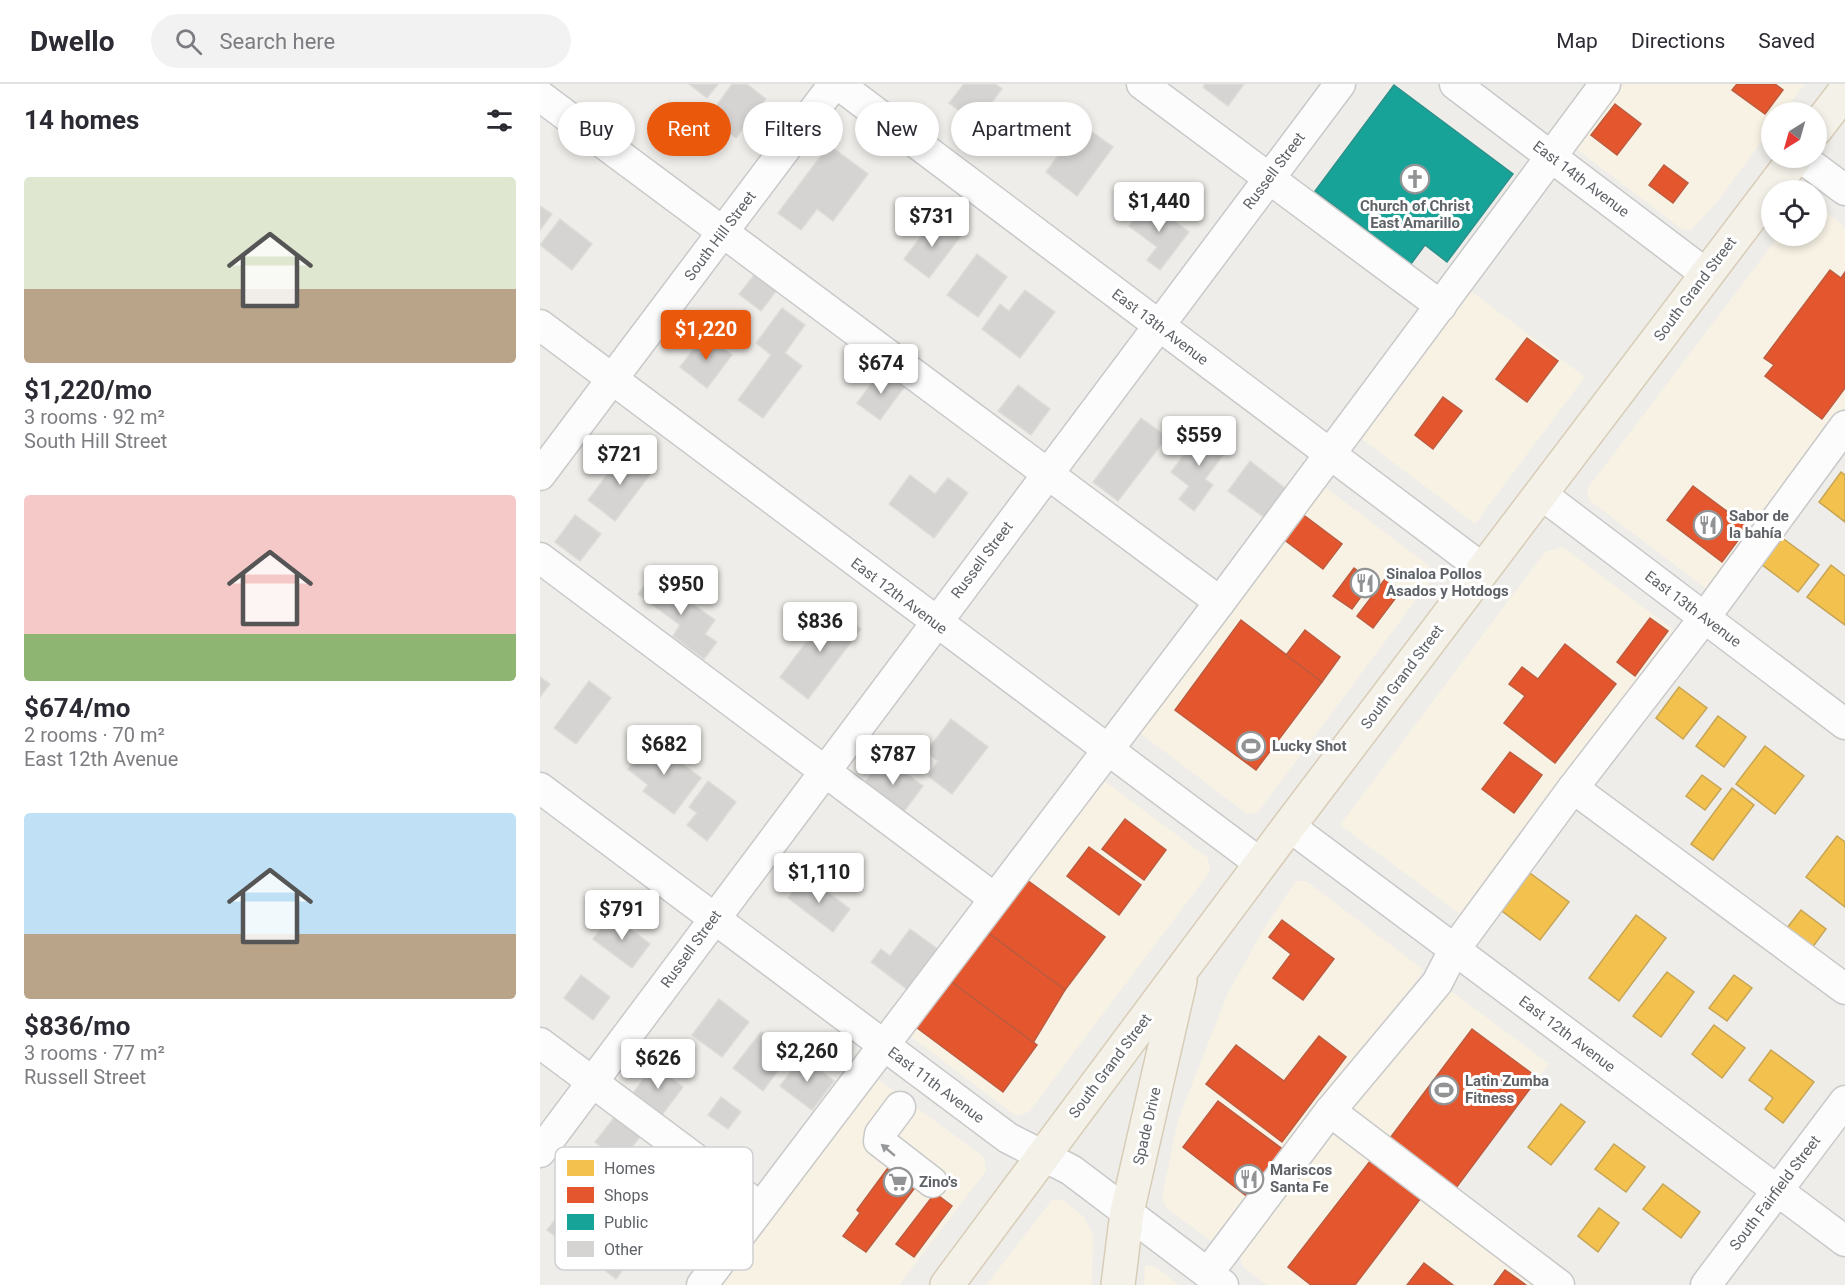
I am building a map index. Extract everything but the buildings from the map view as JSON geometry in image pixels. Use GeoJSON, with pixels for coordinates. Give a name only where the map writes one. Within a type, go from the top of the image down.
{"type":"FeatureCollection","features":[{"type":"Feature","properties":{"kind":"main road"},"geometry":{"type":"LineString","coordinates":[[1827,115],[1845,91]]}},
{"type":"Feature","properties":{"kind":"main road","name":"South Grand Street"},"geometry":{"type":"LineString","coordinates":[[947,1285],[1289,826],[1787,168]]}},
{"type":"Feature","properties":{"kind":"main road","name":"Spade Drive"},"geometry":{"type":"LineString","coordinates":[[1118,1285],[1127,1212],[1183,968]]}},
{"type":"Feature","properties":{"kind":"street","name":"South Hill Street"},"geometry":{"type":"LineString","coordinates":[[540,475],[836,84]]}},
{"type":"Feature","properties":{"kind":"street","name":"East 13th Avenue"},"geometry":{"type":"LineString","coordinates":[[836,84],[1483,569]]}},
{"type":"Feature","properties":{"kind":"street"},"geometry":{"type":"LineString","coordinates":[[1142,84],[1441,306]]}},
{"type":"Feature","properties":{"kind":"street","name":"Russell Street"},"geometry":{"type":"LineString","coordinates":[[540,1152],[1047,472],[1340,84]]}},
{"type":"Feature","properties":{"kind":"street","name":"East 14th Avenue"},"geometry":{"type":"LineString","coordinates":[[1455,84],[1706,274]]}},
{"type":"Feature","properties":{"kind":"street"},"geometry":{"type":"LineString","coordinates":[[753,1217],[1220,603],[1605,84]]}},
{"type":"Feature","properties":{"kind":"street"},"geometry":{"type":"LineString","coordinates":[[540,96],[722,234],[1047,472],[1220,603]]}},
{"type":"Feature","properties":{"kind":"street"},"geometry":{"type":"LineString","coordinates":[[1815,168],[1845,190]]}},
{"type":"Feature","properties":{"kind":"street","name":"East 12th Avenue"},"geometry":{"type":"LineString","coordinates":[[540,325],[935,623],[1261,864]]}},
{"type":"Feature","properties":{"kind":"street"},"geometry":{"type":"LineString","coordinates":[[1216,1279],[1330,1112],[1437,983],[1454,950],[1573,789],[1840,444]]}},
{"type":"Feature","properties":{"kind":"street","name":"East 13th Avenue"},"geometry":{"type":"LineString","coordinates":[[1541,494],[1845,724]]}},
{"type":"Feature","properties":{"kind":"street"},"geometry":{"type":"LineString","coordinates":[[540,558],[994,898]]}},
{"type":"Feature","properties":{"kind":"street","name":"East 11th Avenue"},"geometry":{"type":"LineString","coordinates":[[540,788],[1008,1138],[1071,1170],[1216,1279]]}},
{"type":"Feature","properties":{"kind":"street"},"geometry":{"type":"LineString","coordinates":[[1573,789],[1845,989]]}},
{"type":"Feature","properties":{"kind":"street","name":"East 12th Avenue"},"geometry":{"type":"LineString","coordinates":[[1289,826],[1845,1241]]}},
{"type":"Feature","properties":{"kind":"street"},"geometry":{"type":"LineString","coordinates":[[540,1043],[679,1147]]}},
{"type":"Feature","properties":{"kind":"street","name":"South Fairfield Street"},"geometry":{"type":"LineString","coordinates":[[1706,1285],[1845,1101]]}},
{"type":"Feature","properties":{"kind":"street"},"geometry":{"type":"LineString","coordinates":[[900,1107],[880,1134],[879,1141],[932,1182]]}},
{"type":"Feature","properties":{"kind":"street"},"geometry":{"type":"LineString","coordinates":[[1330,1112],[1559,1285]]}},
{"type":"Feature","properties":{"kind":"street"},"geometry":{"type":"LineString","coordinates":[[753,1203],[760,1208]]}},
{"type":"Feature","properties":{"kind":"street"},"geometry":{"type":"LineString","coordinates":[[702,1285],[713,1270]]}},
{"type":"Feature","properties":{"kind":"shaded area"},"geometry":{"type":"Polygon","coordinates":[[[1623,84],[1805,84],[1792,102],[1761,102],[1761,143],[1717,202],[1691,230],[1683,230],[1575,148],[1623,84]]]}},
{"type":"Feature","properties":{"kind":"shaded area"},"geometry":{"type":"Polygon","coordinates":[[[1827,213],[1845,227],[1845,406],[1708,590],[1589,500],[1587,489],[1771,246],[1827,246],[1827,213]]]}},
{"type":"Feature","properties":{"kind":"shaded area"},"geometry":{"type":"Polygon","coordinates":[[[1468,289],[1585,377],[1475,524],[1358,436],[1468,289]]]}},
{"type":"Feature","properties":{"kind":"shaded area"},"geometry":{"type":"Polygon","coordinates":[[[1321,484],[1428,565],[1433,577],[1258,812],[1247,814],[1136,730],[1321,484]]]}},
{"type":"Feature","properties":{"kind":"shaded area"},"geometry":{"type":"Polygon","coordinates":[[[1563,547],[1679,634],[1464,917],[1340,825],[1545,552],[1563,547]]]}},
{"type":"Feature","properties":{"kind":"shaded area"},"geometry":{"type":"Polygon","coordinates":[[[1099,777],[1208,858],[1210,872],[1029,1112],[1016,1116],[906,1033],[1099,777]]]}},
{"type":"Feature","properties":{"kind":"shaded area"},"geometry":{"type":"Polygon","coordinates":[[[1296,881],[1306,881],[1424,970],[1218,1240],[1210,1240],[1166,1208],[1162,1197],[1178,1120],[1227,995],[1264,928],[1296,881]]]}},
{"type":"Feature","properties":{"kind":"shaded area"},"geometry":{"type":"Polygon","coordinates":[[[1443,985],[1549,1064],[1454,1192],[1356,1118],[1354,1105],[1443,985]]]}},
{"type":"Feature","properties":{"kind":"shaded area"},"geometry":{"type":"Polygon","coordinates":[[[875,1077],[984,1157],[986,1171],[899,1285],[721,1285],[732,1270],[753,1270],[753,1242],[875,1077]]]}},
{"type":"Feature","properties":{"kind":"shaded area"},"geometry":{"type":"Polygon","coordinates":[[[1332,1134],[1345,1134],[1543,1285],[1267,1285],[1243,1267],[1240,1257],[1332,1134]]]}},
{"type":"Feature","properties":{"kind":"shaded area"},"geometry":{"type":"Polygon","coordinates":[[[1052,1200],[1063,1200],[1084,1217],[1093,1235],[1092,1285],[986,1285],[1052,1200]]]}},
{"type":"Feature","properties":{"kind":"shaded area"},"geometry":{"type":"Polygon","coordinates":[[[1145,1265],[1156,1267],[1179,1285],[1144,1285],[1145,1265]]]}},
{"type":"Feature","properties":{"kind":"place","name":"Church of Christ East Amarillo"},"geometry":{"type":"Point","coordinates":[1415,179]}},
{"type":"Feature","properties":{"kind":"place","name":"Sabor de la bahía"},"geometry":{"type":"Point","coordinates":[1708,525]}},
{"type":"Feature","properties":{"kind":"place","name":"Sinaloa Pollos Asados y Hotdogs"},"geometry":{"type":"Point","coordinates":[1365,583]}},
{"type":"Feature","properties":{"kind":"place","name":"Lucky Shot"},"geometry":{"type":"Point","coordinates":[1251,746]}},
{"type":"Feature","properties":{"kind":"place","name":"Latin Zumba Fitness"},"geometry":{"type":"Point","coordinates":[1444,1090]}},
{"type":"Feature","properties":{"kind":"place","name":"Mariscos Santa Fe"},"geometry":{"type":"Point","coordinates":[1249,1179]}},
{"type":"Feature","properties":{"kind":"place","name":"Zino's"},"geometry":{"type":"Point","coordinates":[898,1182]}}]}
